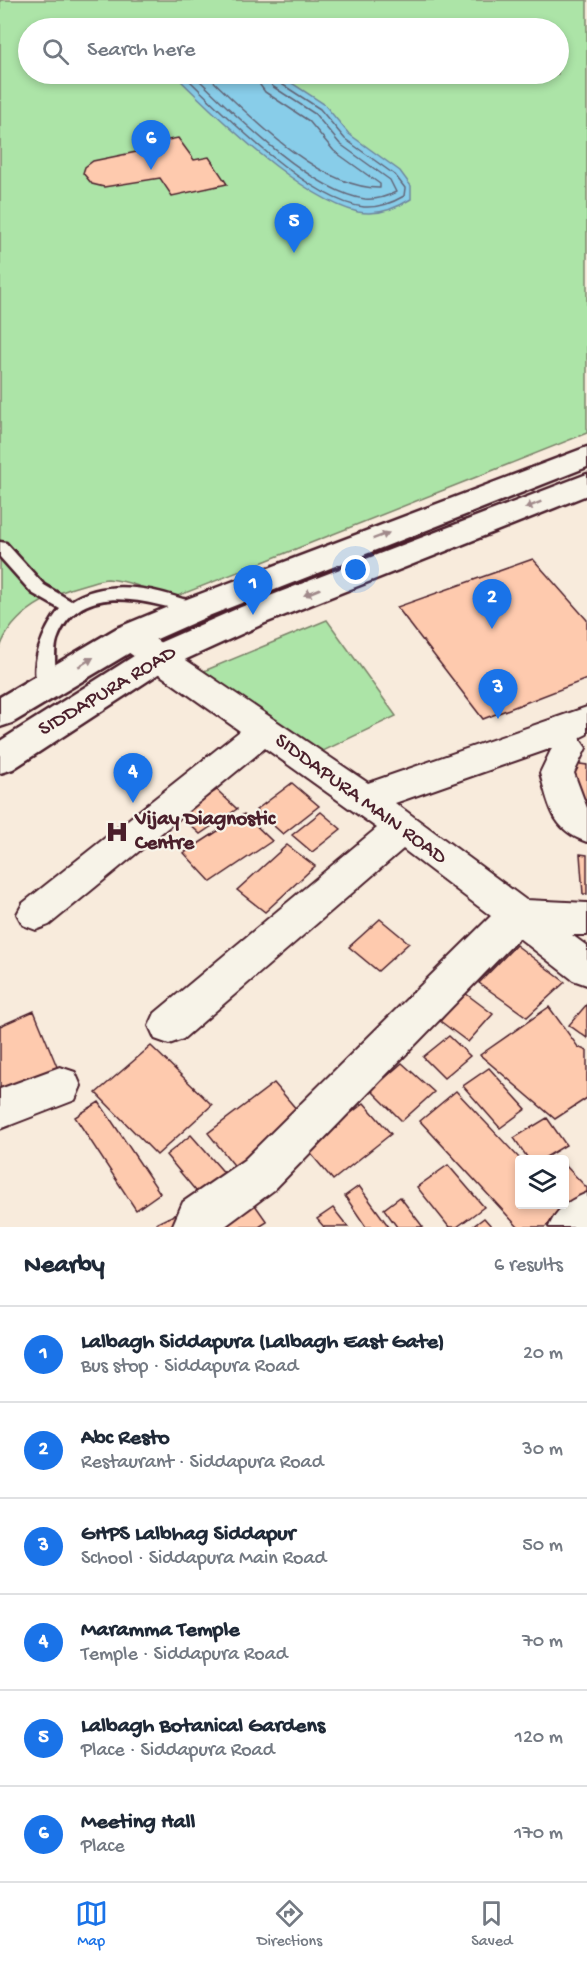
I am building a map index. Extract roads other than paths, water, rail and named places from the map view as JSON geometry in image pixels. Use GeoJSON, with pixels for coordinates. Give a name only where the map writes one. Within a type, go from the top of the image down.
{"type":"FeatureCollection","features":[{"type":"Feature","properties":{"kind":"main road","name":"SIDDAPURA ROAD"},"geometry":{"type":"LineString","coordinates":[[0,714],[129,637],[587,456]]}},
{"type":"Feature","properties":{"kind":"main road","name":"SIDDAPURA ROAD"},"geometry":{"type":"LineString","coordinates":[[0,759],[157,658],[253,615],[587,484]]}},
{"type":"Feature","properties":{"kind":"street","name":"SIDDAPURA MAIN ROAD"},"geometry":{"type":"LineString","coordinates":[[129,637],[364,799],[587,968]]}},
{"type":"Feature","properties":{"kind":"street"},"geometry":{"type":"LineString","coordinates":[[36,914],[264,730]]}},
{"type":"Feature","properties":{"kind":"street"},"geometry":{"type":"LineString","coordinates":[[364,799],[572,738]]}},
{"type":"Feature","properties":{"kind":"street"},"geometry":{"type":"LineString","coordinates":[[572,738],[557,772],[568,810],[578,824],[587,827]]}},
{"type":"Feature","properties":{"kind":"street"},"geometry":{"type":"LineString","coordinates":[[169,1026],[401,829]]}},
{"type":"Feature","properties":{"kind":"street"},"geometry":{"type":"LineString","coordinates":[[194,1227],[199,1218],[259,1175],[516,915],[587,919]]}},
{"type":"Feature","properties":{"kind":"street"},"geometry":{"type":"LineString","coordinates":[[0,1109],[60,1086]]}},
{"type":"Feature","properties":{"kind":"street"},"geometry":{"type":"LineString","coordinates":[[571,1227],[587,1215]]}},
{"type":"Feature","properties":{"kind":"lane"},"geometry":{"type":"LineString","coordinates":[[0,548],[38,589],[72,609]]}},
{"type":"Feature","properties":{"kind":"lane"},"geometry":{"type":"LineString","coordinates":[[46,686],[44,650],[50,633],[55,624],[85,601],[118,593],[148,595],[195,609]]}},
{"type":"Feature","properties":{"kind":"water"},"geometry":{"type":"Polygon","coordinates":[[[184,84],[293,84],[324,104],[349,134],[400,171],[411,186],[411,199],[392,209],[372,213],[358,212],[335,204],[285,173],[212,111],[184,84]]]}},
{"type":"Feature","properties":{"kind":"place","name":"Meeting Hall"},"geometry":{"type":"Point","coordinates":[151,170]}},
{"type":"Feature","properties":{"kind":"place","name":"Lalbagh Botanical Gardens"},"geometry":{"type":"Point","coordinates":[294,253]}},
{"type":"Feature","properties":{"kind":"place","name":"Lalbagh Siddapura (Lalbagh East Gate)"},"geometry":{"type":"Point","coordinates":[253,615]}},
{"type":"Feature","properties":{"kind":"place","name":"Abc Resto"},"geometry":{"type":"Point","coordinates":[492,629]}},
{"type":"Feature","properties":{"kind":"place","name":"GHPS Lalbhag Siddapur"},"geometry":{"type":"Point","coordinates":[498,719]}},
{"type":"Feature","properties":{"kind":"place","name":"Maramma Temple"},"geometry":{"type":"Point","coordinates":[133,803]}},
{"type":"Feature","properties":{"kind":"place","name":"Vijay Diagnostic Centre"},"geometry":{"type":"Point","coordinates":[117,832]}}]}
